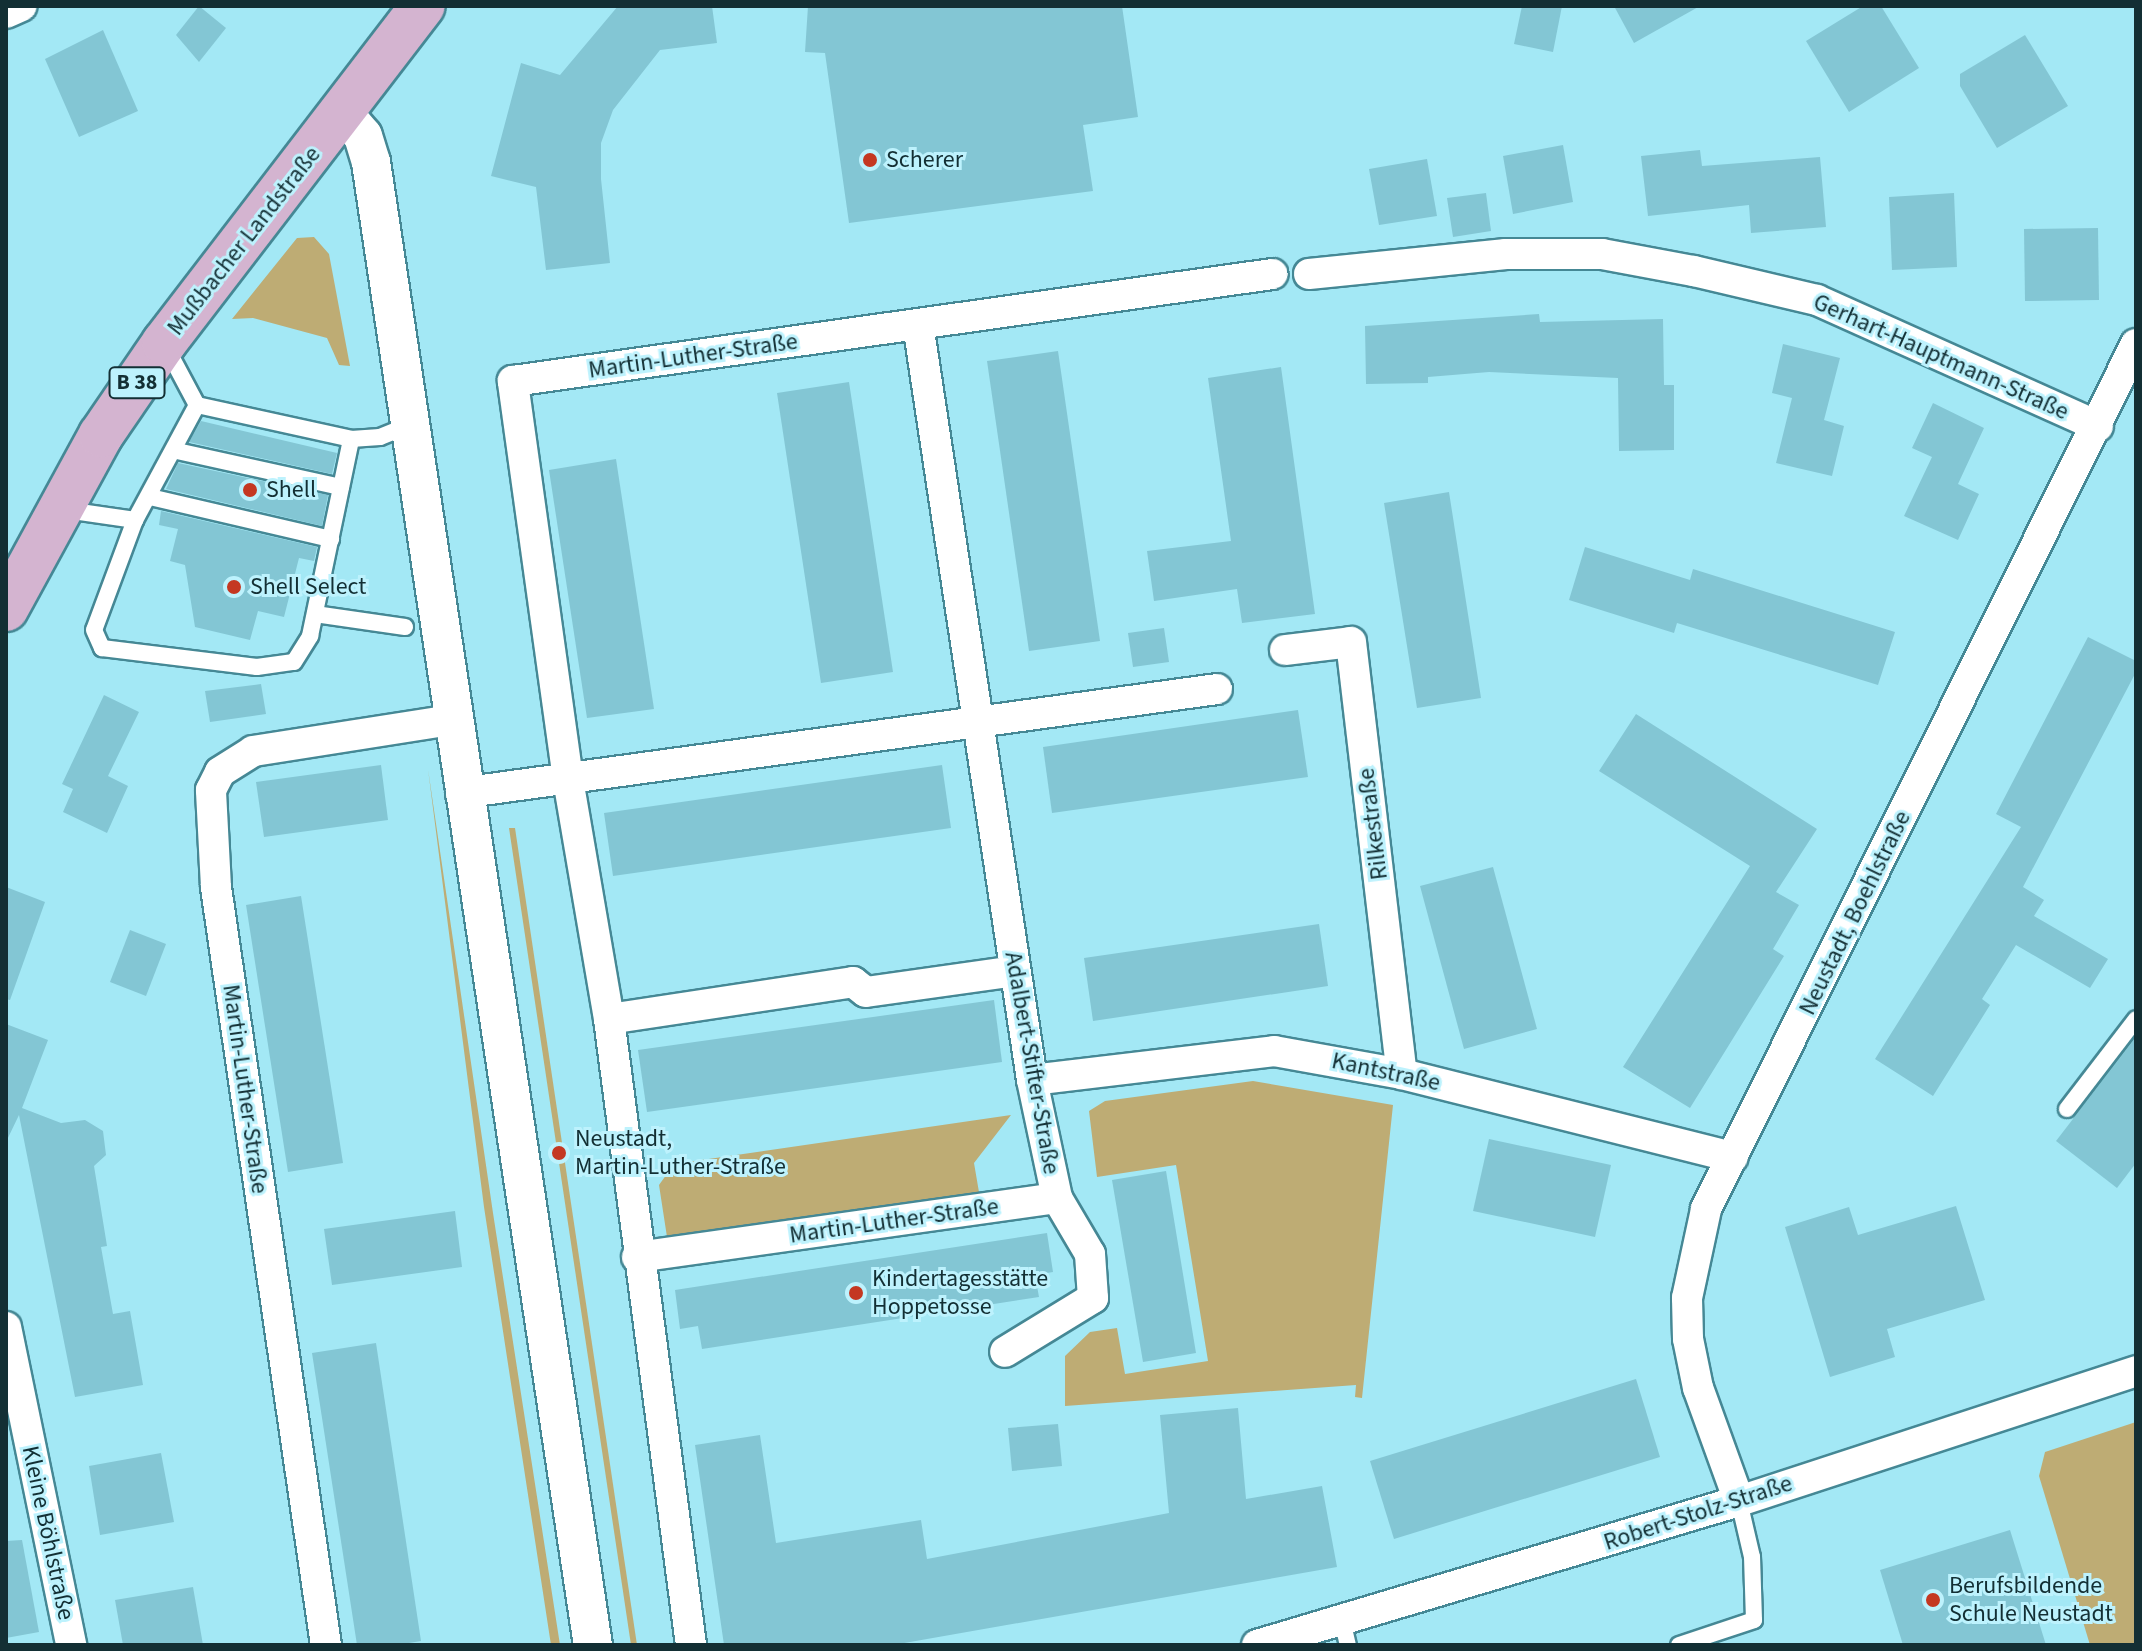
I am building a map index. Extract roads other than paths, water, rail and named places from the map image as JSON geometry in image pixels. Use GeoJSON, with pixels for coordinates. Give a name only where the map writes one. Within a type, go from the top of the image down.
{"type":"FeatureCollection","features":[{"type":"Feature","properties":{"kind":"main road","name":"Mußbacher Landstraße"},"geometry":{"type":"LineString","coordinates":[[6,609],[58,509],[164,343],[423,6]]}},
{"type":"Feature","properties":{"kind":"street"},"geometry":{"type":"LineString","coordinates":[[6,13],[22,6]]}},
{"type":"Feature","properties":{"kind":"street"},"geometry":{"type":"LineString","coordinates":[[343,113],[363,136],[371,162],[412,425],[461,793],[593,1645]]}},
{"type":"Feature","properties":{"kind":"street","name":"Gerhart-Hauptmann-Straße"},"geometry":{"type":"LineString","coordinates":[[1309,274],[1506,254],[1602,254],[1694,271],[1817,300],[2098,426]]}},
{"type":"Feature","properties":{"kind":"street","name":"Martin-Luther-Straße"},"geometry":{"type":"LineString","coordinates":[[691,1645],[637,1257],[609,1019],[568,779],[513,381],[1272,274]]}},
{"type":"Feature","properties":{"kind":"street","name":"Adalbert-Stifter-Straße"},"geometry":{"type":"LineString","coordinates":[[918,324],[1032,1080],[1057,1198],[1090,1254],[1093,1298],[1005,1352]]}},
{"type":"Feature","properties":{"kind":"street","name":"Neustadt, Boehlstraße"},"geometry":{"type":"LineString","coordinates":[[1739,1501],[1698,1388],[1687,1298],[1706,1209],[2098,426],[2136,344]]}},
{"type":"Feature","properties":{"kind":"street","name":"Rilkestraße"},"geometry":{"type":"LineString","coordinates":[[1285,650],[1351,642],[1402,1074]]}},
{"type":"Feature","properties":{"kind":"street"},"geometry":{"type":"LineString","coordinates":[[461,793],[975,718],[1217,689]]}},
{"type":"Feature","properties":{"kind":"street","name":"Martin-Luther-Straße"},"geometry":{"type":"LineString","coordinates":[[326,1645],[216,887],[211,790],[220,772],[253,751],[451,720]]}},
{"type":"Feature","properties":{"kind":"street"},"geometry":{"type":"LineString","coordinates":[[609,1019],[853,982],[866,992],[1015,971]]}},
{"type":"Feature","properties":{"kind":"street","name":"Kantstraße"},"geometry":{"type":"LineString","coordinates":[[1032,1080],[1274,1051],[1402,1074],[1733,1157]]}},
{"type":"Feature","properties":{"kind":"street","name":"Martin-Luther-Straße"},"geometry":{"type":"LineString","coordinates":[[637,1257],[1057,1198]]}},
{"type":"Feature","properties":{"kind":"street","name":"Kleine Böhlstraße"},"geometry":{"type":"LineString","coordinates":[[6,1327],[71,1645]]}},
{"type":"Feature","properties":{"kind":"street","name":"Robert-Stolz-Straße"},"geometry":{"type":"LineString","coordinates":[[1257,1645],[1345,1634],[2136,1371]]}},
{"type":"Feature","properties":{"kind":"lane"},"geometry":{"type":"LineString","coordinates":[[164,343],[197,405],[351,439],[380,437],[412,425]]}},
{"type":"Feature","properties":{"kind":"lane"},"geometry":{"type":"LineString","coordinates":[[197,405],[177,451],[135,520],[94,630],[102,648],[257,667],[294,662],[315,614],[351,439]]}},
{"type":"Feature","properties":{"kind":"lane"},"geometry":{"type":"LineString","coordinates":[[177,451],[341,487]]}},
{"type":"Feature","properties":{"kind":"lane"},"geometry":{"type":"LineString","coordinates":[[150,497],[331,539]]}},
{"type":"Feature","properties":{"kind":"lane"},"geometry":{"type":"LineString","coordinates":[[58,509],[135,520]]}},
{"type":"Feature","properties":{"kind":"lane"},"geometry":{"type":"LineString","coordinates":[[315,614],[405,627]]}},
{"type":"Feature","properties":{"kind":"lane"},"geometry":{"type":"LineString","coordinates":[[2067,1109],[2136,1019]]}},
{"type":"Feature","properties":{"kind":"lane"},"geometry":{"type":"LineString","coordinates":[[1679,1645],[1754,1620],[1752,1557],[1739,1501]]}},
{"type":"Feature","properties":{"kind":"place","name":"Scherer"},"geometry":{"type":"Point","coordinates":[870,160]}},
{"type":"Feature","properties":{"kind":"place","name":"Shell"},"geometry":{"type":"Point","coordinates":[250,490]}},
{"type":"Feature","properties":{"kind":"place","name":"Shell Select"},"geometry":{"type":"Point","coordinates":[234,587]}},
{"type":"Feature","properties":{"kind":"place","name":"Neustadt, Martin-Luther-Straße"},"geometry":{"type":"Point","coordinates":[559,1153]}},
{"type":"Feature","properties":{"kind":"place","name":"Kindertagesstätte Hoppetosse"},"geometry":{"type":"Point","coordinates":[856,1293]}},
{"type":"Feature","properties":{"kind":"place","name":"Berufsbildende Schule Neustadt"},"geometry":{"type":"Point","coordinates":[1933,1600]}}]}
